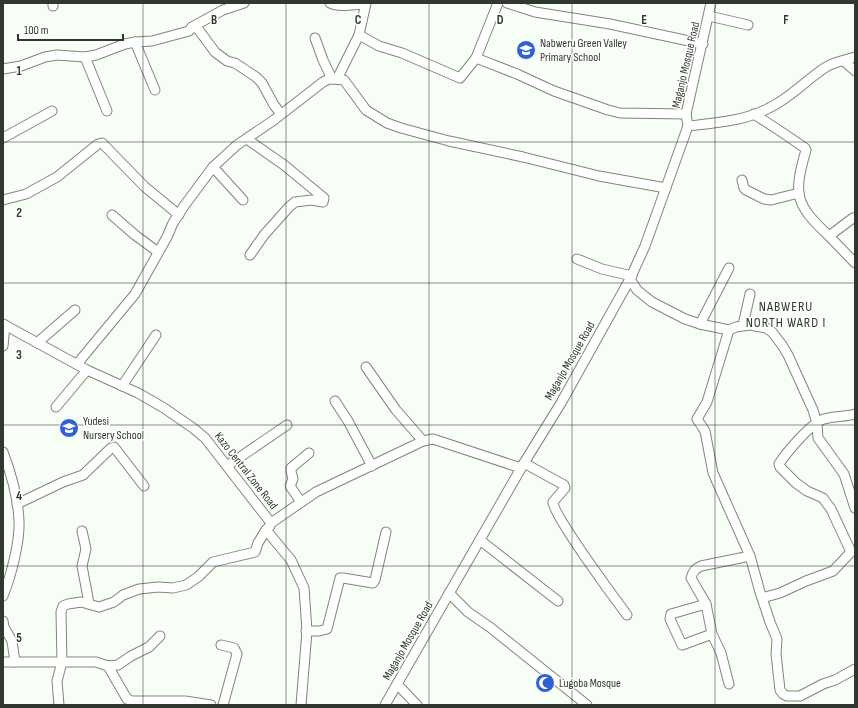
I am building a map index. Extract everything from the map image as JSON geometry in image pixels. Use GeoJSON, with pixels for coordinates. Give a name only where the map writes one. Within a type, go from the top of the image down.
{"type":"FeatureCollection","features":[{"type":"Feature","properties":{"kind":"street"},"geometry":{"type":"LineString","coordinates":[[3,69],[21,66],[45,57],[57,55],[85,57],[96,55],[134,42],[152,41],[189,31],[192,27],[222,6],[244,3]]}},
{"type":"Feature","properties":{"kind":"street"},"geometry":{"type":"LineString","coordinates":[[330,3],[341,6],[366,3],[359,35],[334,79]]}},
{"type":"Feature","properties":{"kind":"street"},"geometry":{"type":"LineString","coordinates":[[359,35],[379,46],[402,53],[458,78],[462,77],[476,58],[498,3]]}},
{"type":"Feature","properties":{"kind":"street"},"geometry":{"type":"LineString","coordinates":[[507,3],[534,12],[610,24],[703,44]]}},
{"type":"Feature","properties":{"kind":"street","name":"Maganjo Mosque Road"},"geometry":{"type":"LineString","coordinates":[[385,705],[523,465],[561,403],[631,278],[645,246],[688,126],[686,114],[703,44],[711,3]]}},
{"type":"Feature","properties":{"kind":"street"},"geometry":{"type":"LineString","coordinates":[[709,16],[748,25]]}},
{"type":"Feature","properties":{"kind":"street"},"geometry":{"type":"LineString","coordinates":[[192,27],[198,29],[215,52],[227,61],[235,63],[256,77],[265,88],[274,105],[281,114]]}},
{"type":"Feature","properties":{"kind":"street"},"geometry":{"type":"LineString","coordinates":[[315,38],[323,60],[334,79]]}},
{"type":"Feature","properties":{"kind":"street"},"geometry":{"type":"LineString","coordinates":[[134,42],[155,90]]}},
{"type":"Feature","properties":{"kind":"street"},"geometry":{"type":"LineString","coordinates":[[85,57],[107,111]]}},
{"type":"Feature","properties":{"kind":"street"},"geometry":{"type":"LineString","coordinates":[[688,126],[716,123],[754,114],[767,109],[790,96],[828,66],[855,57]]}},
{"type":"Feature","properties":{"kind":"street"},"geometry":{"type":"LineString","coordinates":[[476,58],[517,74],[554,91],[608,110],[620,113],[686,114]]}},
{"type":"Feature","properties":{"kind":"street"},"geometry":{"type":"LineString","coordinates":[[844,61],[855,71]]}},
{"type":"Feature","properties":{"kind":"street"},"geometry":{"type":"LineString","coordinates":[[77,364],[135,294],[178,215],[213,167],[237,145],[329,79],[344,80],[348,83],[366,110],[388,123],[401,128],[449,141],[523,157],[599,176],[666,188]]}},
{"type":"Feature","properties":{"kind":"street"},"geometry":{"type":"LineString","coordinates":[[3,138],[52,111]]}},
{"type":"Feature","properties":{"kind":"street"},"geometry":{"type":"LineString","coordinates":[[754,114],[805,148],[806,150],[798,187],[805,211],[855,263]]}},
{"type":"Feature","properties":{"kind":"street"},"geometry":{"type":"LineString","coordinates":[[247,139],[284,165],[324,198],[323,202],[312,200],[295,202],[264,235],[250,254]]}},
{"type":"Feature","properties":{"kind":"street"},"geometry":{"type":"LineString","coordinates":[[3,200],[26,194],[57,177],[98,144],[102,143],[145,187],[178,215]]}},
{"type":"Feature","properties":{"kind":"street"},"geometry":{"type":"LineString","coordinates":[[213,167],[243,200]]}},
{"type":"Feature","properties":{"kind":"street"},"geometry":{"type":"LineString","coordinates":[[742,180],[746,190],[764,199],[771,200],[799,193]]}},
{"type":"Feature","properties":{"kind":"street"},"geometry":{"type":"LineString","coordinates":[[112,215],[135,236],[158,252]]}},
{"type":"Feature","properties":{"kind":"street"},"geometry":{"type":"LineString","coordinates":[[829,236],[853,218]]}},
{"type":"Feature","properties":{"kind":"street"},"geometry":{"type":"LineString","coordinates":[[578,259],[602,270],[631,278],[637,290],[652,302],[674,314],[700,324],[729,330],[743,326],[755,326],[766,328],[772,332],[782,345],[813,410],[817,423],[818,438],[844,474],[852,493],[855,508]]}},
{"type":"Feature","properties":{"kind":"street"},"geometry":{"type":"LineString","coordinates":[[700,324],[729,268]]}},
{"type":"Feature","properties":{"kind":"street"},"geometry":{"type":"LineString","coordinates":[[743,326],[750,294]]}},
{"type":"Feature","properties":{"kind":"street"},"geometry":{"type":"LineString","coordinates":[[38,343],[75,310]]}},
{"type":"Feature","properties":{"kind":"street"},"geometry":{"type":"LineString","coordinates":[[3,346],[4,325]]}},
{"type":"Feature","properties":{"kind":"street","name":"Kazo Central Zone Road"},"geometry":{"type":"LineString","coordinates":[[4,325],[87,370],[138,393],[164,408],[193,428],[205,438],[227,466],[269,527],[316,492],[423,441],[433,439],[523,465],[564,484],[565,488],[563,492],[553,502],[555,509],[576,544],[627,615]]}},
{"type":"Feature","properties":{"kind":"street"},"geometry":{"type":"LineString","coordinates":[[729,330],[707,402],[697,419],[705,431],[713,473],[750,556],[762,598],[777,639],[776,654],[780,690],[787,696],[800,696],[855,669]]}},
{"type":"Feature","properties":{"kind":"street"},"geometry":{"type":"LineString","coordinates":[[122,386],[156,335]]}},
{"type":"Feature","properties":{"kind":"street"},"geometry":{"type":"LineString","coordinates":[[366,367],[396,410],[423,441]]}},
{"type":"Feature","properties":{"kind":"street"},"geometry":{"type":"LineString","coordinates":[[56,407],[87,370]]}},
{"type":"Feature","properties":{"kind":"street"},"geometry":{"type":"LineString","coordinates":[[335,401],[348,421],[372,466]]}},
{"type":"Feature","properties":{"kind":"street"},"geometry":{"type":"LineString","coordinates":[[762,598],[780,593],[833,571],[851,552],[823,498],[807,492],[780,467],[779,464],[801,437],[823,419],[854,417]]}},
{"type":"Feature","properties":{"kind":"street"},"geometry":{"type":"LineString","coordinates":[[227,466],[287,425]]}},
{"type":"Feature","properties":{"kind":"street"},"geometry":{"type":"LineString","coordinates":[[17,504],[63,482],[83,475],[111,448],[114,447],[144,486]]}},
{"type":"Feature","properties":{"kind":"street"},"geometry":{"type":"LineString","coordinates":[[3,452],[8,465],[17,504],[19,523],[9,580],[3,596]]}},
{"type":"Feature","properties":{"kind":"street"},"geometry":{"type":"LineString","coordinates":[[301,502],[290,486],[293,478],[291,468],[308,453]]}},
{"type":"Feature","properties":{"kind":"street"},"geometry":{"type":"LineString","coordinates":[[59,705],[57,681],[62,662],[61,612],[63,606],[81,602],[99,607],[114,602],[123,595],[139,589],[158,587],[173,588],[186,585],[198,578],[213,562],[255,552],[258,543],[269,527],[291,560],[304,588],[306,631],[301,705]]}},
{"type":"Feature","properties":{"kind":"street"},"geometry":{"type":"LineString","coordinates":[[82,531],[86,549],[82,566],[89,603]]}},
{"type":"Feature","properties":{"kind":"street"},"geometry":{"type":"LineString","coordinates":[[306,631],[319,631],[327,629],[340,578],[373,583],[386,532]]}},
{"type":"Feature","properties":{"kind":"street"},"geometry":{"type":"LineString","coordinates":[[480,540],[558,601]]}},
{"type":"Feature","properties":{"kind":"street"},"geometry":{"type":"LineString","coordinates":[[729,684],[721,653],[712,634],[706,604],[691,578],[695,569],[701,566],[750,556]]}},
{"type":"Feature","properties":{"kind":"street"},"geometry":{"type":"LineString","coordinates":[[449,593],[468,612],[491,628],[586,705]]}},
{"type":"Feature","properties":{"kind":"street"},"geometry":{"type":"LineString","coordinates":[[706,604],[671,614],[670,619],[682,645],[712,634]]}},
{"type":"Feature","properties":{"kind":"street"},"geometry":{"type":"LineString","coordinates":[[3,623],[12,641],[15,662]]}},
{"type":"Feature","properties":{"kind":"street"},"geometry":{"type":"LineString","coordinates":[[3,662],[96,662],[108,666],[118,665],[145,649],[160,636]]}},
{"type":"Feature","properties":{"kind":"street"},"geometry":{"type":"LineString","coordinates":[[221,645],[234,648],[237,654],[223,705]]}},
{"type":"Feature","properties":{"kind":"street"},"geometry":{"type":"LineString","coordinates":[[108,666],[127,699],[168,703],[185,701],[211,705]]}},
{"type":"Feature","properties":{"kind":"street"},"geometry":{"type":"LineString","coordinates":[[398,684],[417,705]]}},
{"type":"Feature","properties":{"kind":"place","name":"Nabweru Green Valley Primary School"},"geometry":{"type":"Point","coordinates":[526,50]}},
{"type":"Feature","properties":{"kind":"place","name":"Yudesi Nursery School"},"geometry":{"type":"Point","coordinates":[69,428]}},
{"type":"Feature","properties":{"kind":"place","name":"Lugoba Mosque"},"geometry":{"type":"Point","coordinates":[545,683]}},
{"type":"Feature","properties":{"kind":"district","name":"NABWERU NORTH WARD I"},"geometry":{"type":"Point","coordinates":[786,314]}}]}
